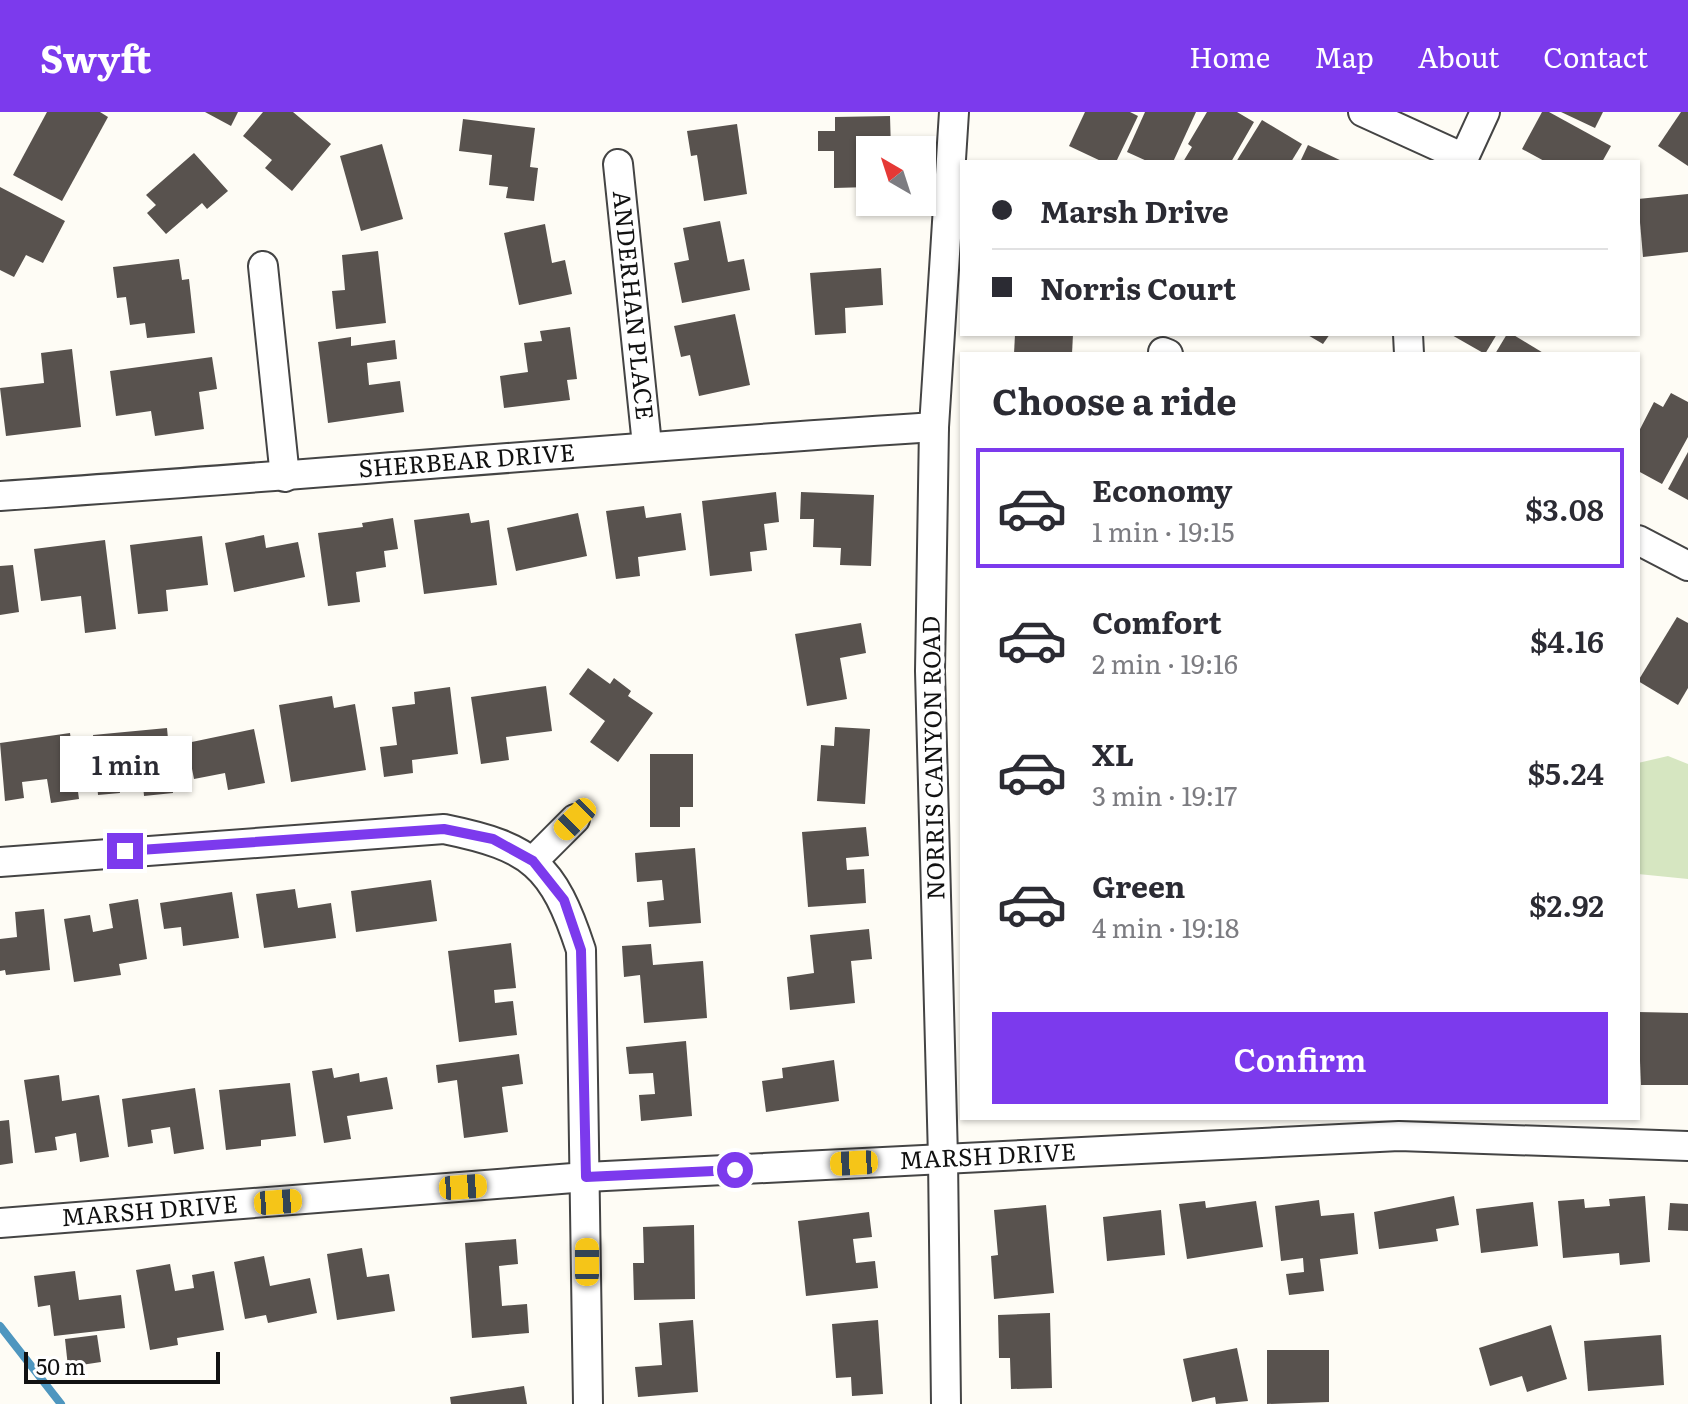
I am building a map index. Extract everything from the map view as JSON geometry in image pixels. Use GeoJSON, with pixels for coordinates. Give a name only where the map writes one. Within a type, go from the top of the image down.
{"type":"FeatureCollection","features":[{"type":"Feature","properties":{"kind":"street","name":"NORRIS CANYON ROAD"},"geometry":{"type":"LineString","coordinates":[[946,1404],[930,671],[934,427],[954,112]]}},
{"type":"Feature","properties":{"kind":"street"},"geometry":{"type":"LineString","coordinates":[[1363,112],[1463,160],[1485,112]]}},
{"type":"Feature","properties":{"kind":"street","name":"ANDERHAN PLACE"},"geometry":{"type":"LineString","coordinates":[[618,164],[647,445]]}},
{"type":"Feature","properties":{"kind":"street"},"geometry":{"type":"LineString","coordinates":[[263,266],[285,477]]}},
{"type":"Feature","properties":{"kind":"street","name":"SHERBEAR DRIVE"},"geometry":{"type":"LineString","coordinates":[[0,496],[285,477],[647,445],[934,427]]}},
{"type":"Feature","properties":{"kind":"street"},"geometry":{"type":"LineString","coordinates":[[1640,541],[1688,566]]}},
{"type":"Feature","properties":{"kind":"street"},"geometry":{"type":"LineString","coordinates":[[533,861],[575,819]]}},
{"type":"Feature","properties":{"kind":"street"},"geometry":{"type":"LineString","coordinates":[[0,862],[444,829],[493,839],[533,861],[564,900],[581,950],[588,1404]]}},
{"type":"Feature","properties":{"kind":"street","name":"MARSH DRIVE"},"geometry":{"type":"LineString","coordinates":[[0,1223],[586,1177],[943,1158],[1399,1127],[1688,1146]]}},
{"type":"Feature","properties":{"kind":"green space"},"geometry":{"type":"Polygon","coordinates":[[[1668,756],[1688,764],[1688,879],[1640,874],[1640,763],[1668,756]]]}},
{"type":"Feature","properties":{"kind":"building"},"geometry":{"type":"Polygon","coordinates":[[[47,112],[100,112],[108,117],[62,201],[13,175],[47,112]]]}},
{"type":"Feature","properties":{"kind":"building"},"geometry":{"type":"Polygon","coordinates":[[[205,112],[238,112],[231,126],[205,112]]]}},
{"type":"Feature","properties":{"kind":"building"},"geometry":{"type":"Polygon","coordinates":[[[263,112],[293,112],[331,144],[292,191],[265,168],[272,160],[243,136],[263,112]]]}},
{"type":"Feature","properties":{"kind":"building"},"geometry":{"type":"Polygon","coordinates":[[[1085,112],[1130,112],[1138,116],[1117,160],[1099,160],[1069,146],[1085,112]]]}},
{"type":"Feature","properties":{"kind":"building"},"geometry":{"type":"Polygon","coordinates":[[[1145,112],[1196,112],[1174,160],[1145,160],[1127,152],[1145,112]]]}},
{"type":"Feature","properties":{"kind":"building"},"geometry":{"type":"Polygon","coordinates":[[[1207,112],[1237,112],[1254,122],[1232,160],[1184,160],[1192,147],[1188,144],[1207,112]]]}},
{"type":"Feature","properties":{"kind":"building"},"geometry":{"type":"Polygon","coordinates":[[[1542,112],[1549,112],[1611,146],[1603,160],[1542,160],[1522,149],[1542,112]]]}},
{"type":"Feature","properties":{"kind":"building"},"geometry":{"type":"Polygon","coordinates":[[[1561,112],[1603,112],[1595,128],[1561,112]]]}},
{"type":"Feature","properties":{"kind":"building"},"geometry":{"type":"Polygon","coordinates":[[[1681,112],[1688,112],[1688,166],[1658,146],[1681,112]]]}},
{"type":"Feature","properties":{"kind":"building"},"geometry":{"type":"Polygon","coordinates":[[[890,116],[891,136],[856,136],[856,187],[834,188],[834,151],[818,151],[818,131],[835,131],[835,117],[890,116]]]}},
{"type":"Feature","properties":{"kind":"building"},"geometry":{"type":"Polygon","coordinates":[[[463,119],[535,128],[530,167],[538,168],[534,201],[506,198],[508,187],[489,185],[492,155],[459,151],[463,119]]]}},
{"type":"Feature","properties":{"kind":"building"},"geometry":{"type":"Polygon","coordinates":[[[1262,120],[1302,144],[1292,160],[1237,160],[1262,120]]]}},
{"type":"Feature","properties":{"kind":"building"},"geometry":{"type":"Polygon","coordinates":[[[737,124],[747,194],[704,201],[697,155],[691,156],[687,131],[737,124]]]}},
{"type":"Feature","properties":{"kind":"building"},"geometry":{"type":"Polygon","coordinates":[[[382,144],[403,219],[361,231],[340,156],[382,144]]]}},
{"type":"Feature","properties":{"kind":"building"},"geometry":{"type":"Polygon","coordinates":[[[1308,145],[1340,160],[1301,160],[1308,145]]]}},
{"type":"Feature","properties":{"kind":"building"},"geometry":{"type":"Polygon","coordinates":[[[194,153],[228,191],[207,209],[202,203],[166,234],[147,213],[156,205],[146,195],[194,153]]]}},
{"type":"Feature","properties":{"kind":"building"},"geometry":{"type":"Polygon","coordinates":[[[0,187],[65,221],[43,263],[26,255],[14,277],[0,270],[0,187]]]}},
{"type":"Feature","properties":{"kind":"building"},"geometry":{"type":"Polygon","coordinates":[[[1688,194],[1688,252],[1643,257],[1640,199],[1688,194]]]}},
{"type":"Feature","properties":{"kind":"building"},"geometry":{"type":"Polygon","coordinates":[[[720,221],[728,262],[744,259],[750,290],[682,303],[674,263],[689,260],[683,228],[720,221]]]}},
{"type":"Feature","properties":{"kind":"building"},"geometry":{"type":"Polygon","coordinates":[[[545,224],[552,263],[565,260],[572,294],[519,305],[504,233],[545,224]]]}},
{"type":"Feature","properties":{"kind":"building"},"geometry":{"type":"Polygon","coordinates":[[[378,251],[386,323],[336,329],[332,291],[345,290],[342,255],[378,251]]]}},
{"type":"Feature","properties":{"kind":"building"},"geometry":{"type":"Polygon","coordinates":[[[179,259],[182,280],[189,279],[195,333],[147,338],[145,323],[130,325],[126,297],[117,298],[113,267],[179,259]]]}},
{"type":"Feature","properties":{"kind":"building"},"geometry":{"type":"Polygon","coordinates":[[[881,268],[883,305],[845,308],[846,333],[815,335],[810,273],[881,268]]]}},
{"type":"Feature","properties":{"kind":"building"},"geometry":{"type":"Polygon","coordinates":[[[735,314],[750,385],[699,396],[690,355],[681,357],[674,326],[735,314]]]}},
{"type":"Feature","properties":{"kind":"building"},"geometry":{"type":"Polygon","coordinates":[[[570,327],[577,379],[567,380],[570,400],[504,408],[500,376],[528,372],[524,343],[542,341],[540,331],[570,327]]]}},
{"type":"Feature","properties":{"kind":"building"},"geometry":{"type":"Polygon","coordinates":[[[1015,336],[1073,336],[1072,352],[1014,352],[1015,336]]]}},
{"type":"Feature","properties":{"kind":"building"},"geometry":{"type":"Polygon","coordinates":[[[1309,336],[1329,336],[1323,344],[1309,336]]]}},
{"type":"Feature","properties":{"kind":"building"},"geometry":{"type":"Polygon","coordinates":[[[1454,336],[1496,336],[1486,352],[1454,336]]]}},
{"type":"Feature","properties":{"kind":"building"},"geometry":{"type":"Polygon","coordinates":[[[1506,336],[1515,336],[1542,352],[1496,352],[1506,336]]]}},
{"type":"Feature","properties":{"kind":"building"},"geometry":{"type":"Polygon","coordinates":[[[351,337],[351,346],[395,340],[397,359],[367,363],[369,385],[400,381],[404,412],[328,423],[318,342],[351,337]]]}},
{"type":"Feature","properties":{"kind":"building"},"geometry":{"type":"Polygon","coordinates":[[[72,349],[81,427],[6,436],[0,388],[44,383],[41,353],[72,349]]]}},
{"type":"Feature","properties":{"kind":"building"},"geometry":{"type":"Polygon","coordinates":[[[212,357],[217,389],[199,392],[204,429],[155,436],[151,411],[116,416],[110,371],[212,357]]]}},
{"type":"Feature","properties":{"kind":"building"},"geometry":{"type":"Polygon","coordinates":[[[1671,393],[1688,402],[1688,437],[1662,484],[1640,472],[1640,429],[1654,402],[1663,407],[1671,393]]]}},
{"type":"Feature","properties":{"kind":"building"},"geometry":{"type":"Polygon","coordinates":[[[1688,452],[1688,500],[1668,489],[1688,452]]]}},
{"type":"Feature","properties":{"kind":"building"},"geometry":{"type":"Polygon","coordinates":[[[776,492],[779,522],[764,524],[767,550],[750,552],[752,571],[710,576],[702,501],[776,492]]]}},
{"type":"Feature","properties":{"kind":"building"},"geometry":{"type":"Polygon","coordinates":[[[801,492],[874,495],[871,566],[840,565],[841,548],[813,547],[814,519],[800,519],[801,492]]]}},
{"type":"Feature","properties":{"kind":"building"},"geometry":{"type":"Polygon","coordinates":[[[644,506],[646,518],[681,513],[686,550],[638,557],[640,576],[616,579],[606,511],[644,506]]]}},
{"type":"Feature","properties":{"kind":"building"},"geometry":{"type":"Polygon","coordinates":[[[469,513],[471,523],[489,520],[497,585],[424,594],[414,520],[469,513]]]}},
{"type":"Feature","properties":{"kind":"building"},"geometry":{"type":"Polygon","coordinates":[[[578,513],[587,556],[516,571],[507,528],[578,513]]]}},
{"type":"Feature","properties":{"kind":"building"},"geometry":{"type":"Polygon","coordinates":[[[393,518],[398,549],[384,551],[386,567],[356,572],[360,602],[328,606],[318,533],[363,527],[362,523],[393,518]]]}},
{"type":"Feature","properties":{"kind":"building"},"geometry":{"type":"Polygon","coordinates":[[[264,535],[266,548],[298,542],[305,577],[234,592],[225,543],[264,535]]]}},
{"type":"Feature","properties":{"kind":"building"},"geometry":{"type":"Polygon","coordinates":[[[202,536],[208,585],[166,590],[168,611],[138,614],[130,545],[202,536]]]}},
{"type":"Feature","properties":{"kind":"building"},"geometry":{"type":"Polygon","coordinates":[[[105,540],[116,629],[85,633],[81,596],[41,601],[34,549],[105,540]]]}},
{"type":"Feature","properties":{"kind":"building"},"geometry":{"type":"Polygon","coordinates":[[[13,565],[19,612],[0,615],[0,566],[13,565]]]}},
{"type":"Feature","properties":{"kind":"building"},"geometry":{"type":"Polygon","coordinates":[[[1677,617],[1688,623],[1688,688],[1678,705],[1640,682],[1677,617]]]}},
{"type":"Feature","properties":{"kind":"building"},"geometry":{"type":"Polygon","coordinates":[[[861,623],[866,653],[840,658],[847,699],[807,706],[795,634],[861,623]]]}},
{"type":"Feature","properties":{"kind":"building"},"geometry":{"type":"Polygon","coordinates":[[[588,668],[610,684],[614,678],[631,691],[628,696],[653,713],[618,762],[590,742],[605,721],[569,694],[588,668]]]}},
{"type":"Feature","properties":{"kind":"building"},"geometry":{"type":"Polygon","coordinates":[[[546,686],[552,731],[506,737],[509,760],[481,764],[471,697],[546,686]]]}},
{"type":"Feature","properties":{"kind":"building"},"geometry":{"type":"Polygon","coordinates":[[[450,687],[458,754],[412,760],[413,773],[384,777],[380,747],[397,745],[392,707],[415,704],[414,692],[450,687]]]}},
{"type":"Feature","properties":{"kind":"building"},"geometry":{"type":"Polygon","coordinates":[[[332,696],[334,708],[355,704],[366,770],[291,782],[279,705],[332,696]]]}},
{"type":"Feature","properties":{"kind":"building"},"geometry":{"type":"Polygon","coordinates":[[[835,727],[870,729],[865,804],[817,801],[821,745],[834,746],[835,727]]]}},
{"type":"Feature","properties":{"kind":"building"},"geometry":{"type":"Polygon","coordinates":[[[167,728],[173,793],[144,796],[142,774],[118,776],[120,793],[98,795],[93,735],[167,728]]]}},
{"type":"Feature","properties":{"kind":"building"},"geometry":{"type":"Polygon","coordinates":[[[254,729],[265,783],[228,790],[225,773],[194,779],[187,743],[254,729]]]}},
{"type":"Feature","properties":{"kind":"building"},"geometry":{"type":"Polygon","coordinates":[[[70,733],[79,799],[51,803],[47,779],[22,782],[24,798],[5,801],[0,743],[70,733]]]}},
{"type":"Feature","properties":{"kind":"building"},"geometry":{"type":"Polygon","coordinates":[[[650,754],[693,754],[693,807],[680,807],[680,827],[650,827],[650,754]]]}},
{"type":"Feature","properties":{"kind":"building"},"geometry":{"type":"Polygon","coordinates":[[[866,827],[869,856],[846,858],[847,870],[864,869],[866,903],[808,907],[802,832],[866,827]]]}},
{"type":"Feature","properties":{"kind":"building"},"geometry":{"type":"Polygon","coordinates":[[[695,848],[701,923],[649,927],[647,902],[664,900],[662,880],[637,882],[635,853],[695,848]]]}},
{"type":"Feature","properties":{"kind":"building"},"geometry":{"type":"Polygon","coordinates":[[[431,880],[437,921],[356,932],[351,891],[431,880]]]}},
{"type":"Feature","properties":{"kind":"building"},"geometry":{"type":"Polygon","coordinates":[[[295,889],[298,908],[331,903],[336,938],[264,948],[256,894],[295,889]]]}},
{"type":"Feature","properties":{"kind":"building"},"geometry":{"type":"Polygon","coordinates":[[[232,892],[239,938],[183,946],[181,927],[164,929],[160,903],[232,892]]]}},
{"type":"Feature","properties":{"kind":"building"},"geometry":{"type":"Polygon","coordinates":[[[138,899],[147,959],[119,964],[121,975],[74,982],[64,919],[90,915],[93,932],[113,928],[109,904],[138,899]]]}},
{"type":"Feature","properties":{"kind":"building"},"geometry":{"type":"Polygon","coordinates":[[[44,909],[50,970],[6,975],[5,970],[0,971],[0,939],[17,937],[15,912],[44,909]]]}},
{"type":"Feature","properties":{"kind":"building"},"geometry":{"type":"Polygon","coordinates":[[[869,929],[872,959],[851,961],[855,1003],[790,1010],[787,977],[814,973],[810,935],[869,929]]]}},
{"type":"Feature","properties":{"kind":"building"},"geometry":{"type":"Polygon","coordinates":[[[511,943],[516,988],[494,990],[495,1003],[513,1001],[517,1035],[459,1042],[448,951],[511,943]]]}},
{"type":"Feature","properties":{"kind":"building"},"geometry":{"type":"Polygon","coordinates":[[[651,944],[653,965],[703,961],[707,1018],[644,1023],[640,975],[624,977],[622,946],[651,944]]]}},
{"type":"Feature","properties":{"kind":"building"},"geometry":{"type":"Polygon","coordinates":[[[1640,1012],[1688,1013],[1688,1085],[1641,1085],[1640,1012]]]}},
{"type":"Feature","properties":{"kind":"building"},"geometry":{"type":"Polygon","coordinates":[[[686,1041],[692,1116],[641,1121],[639,1095],[655,1094],[653,1073],[629,1074],[626,1047],[686,1041]]]}},
{"type":"Feature","properties":{"kind":"building"},"geometry":{"type":"Polygon","coordinates":[[[519,1054],[523,1084],[502,1087],[508,1132],[464,1138],[457,1080],[438,1083],[436,1065],[519,1054]]]}},
{"type":"Feature","properties":{"kind":"building"},"geometry":{"type":"Polygon","coordinates":[[[834,1060],[839,1101],[766,1112],[762,1081],[783,1078],[782,1068],[834,1060]]]}},
{"type":"Feature","properties":{"kind":"building"},"geometry":{"type":"Polygon","coordinates":[[[332,1068],[334,1078],[359,1073],[360,1082],[387,1077],[393,1109],[347,1116],[351,1139],[324,1143],[312,1071],[332,1068]]]}},
{"type":"Feature","properties":{"kind":"building"},"geometry":{"type":"Polygon","coordinates":[[[59,1075],[62,1101],[99,1095],[109,1157],[80,1162],[76,1133],[55,1137],[57,1150],[35,1153],[24,1080],[59,1075]]]}},
{"type":"Feature","properties":{"kind":"building"},"geometry":{"type":"Polygon","coordinates":[[[290,1083],[296,1136],[261,1140],[261,1146],[226,1150],[219,1090],[290,1083]]]}},
{"type":"Feature","properties":{"kind":"building"},"geometry":{"type":"Polygon","coordinates":[[[195,1088],[204,1149],[174,1154],[170,1127],[151,1130],[153,1143],[128,1147],[122,1099],[195,1088]]]}},
{"type":"Feature","properties":{"kind":"building"},"geometry":{"type":"Polygon","coordinates":[[[9,1120],[13,1163],[0,1165],[0,1121],[9,1120]]]}},
{"type":"Feature","properties":{"kind":"building"},"geometry":{"type":"Polygon","coordinates":[[[1454,1196],[1459,1225],[1436,1229],[1438,1241],[1379,1249],[1374,1212],[1454,1196]]]}},
{"type":"Feature","properties":{"kind":"building"},"geometry":{"type":"Polygon","coordinates":[[[1645,1196],[1650,1262],[1620,1265],[1619,1253],[1563,1258],[1558,1201],[1584,1199],[1585,1208],[1610,1206],[1609,1199],[1645,1196]]]}},
{"type":"Feature","properties":{"kind":"building"},"geometry":{"type":"Polygon","coordinates":[[[1319,1200],[1321,1216],[1354,1213],[1358,1254],[1320,1259],[1324,1291],[1289,1295],[1286,1274],[1304,1272],[1303,1258],[1281,1261],[1275,1206],[1319,1200]]]}},
{"type":"Feature","properties":{"kind":"building"},"geometry":{"type":"Polygon","coordinates":[[[1205,1201],[1206,1208],[1256,1201],[1263,1247],[1187,1259],[1179,1204],[1205,1201]]]}},
{"type":"Feature","properties":{"kind":"building"},"geometry":{"type":"Polygon","coordinates":[[[1533,1202],[1538,1246],[1481,1253],[1476,1209],[1533,1202]]]}},
{"type":"Feature","properties":{"kind":"building"},"geometry":{"type":"Polygon","coordinates":[[[1670,1203],[1688,1204],[1688,1231],[1668,1230],[1670,1203]]]}},
{"type":"Feature","properties":{"kind":"building"},"geometry":{"type":"Polygon","coordinates":[[[1046,1205],[1054,1293],[994,1299],[991,1256],[998,1255],[994,1210],[1046,1205]]]}},
{"type":"Feature","properties":{"kind":"building"},"geometry":{"type":"Polygon","coordinates":[[[1161,1210],[1165,1255],[1107,1261],[1103,1217],[1161,1210]]]}},
{"type":"Feature","properties":{"kind":"building"},"geometry":{"type":"Polygon","coordinates":[[[869,1212],[872,1237],[853,1239],[856,1263],[875,1261],[878,1288],[806,1296],[798,1221],[869,1212]]]}},
{"type":"Feature","properties":{"kind":"building"},"geometry":{"type":"Polygon","coordinates":[[[694,1225],[695,1299],[634,1300],[633,1263],[644,1263],[643,1227],[694,1225]]]}},
{"type":"Feature","properties":{"kind":"building"},"geometry":{"type":"Polygon","coordinates":[[[516,1239],[518,1264],[499,1266],[502,1306],[527,1304],[529,1333],[472,1338],[465,1243],[516,1239]]]}},
{"type":"Feature","properties":{"kind":"building"},"geometry":{"type":"Polygon","coordinates":[[[362,1248],[367,1277],[389,1274],[395,1311],[337,1320],[327,1254],[362,1248]]]}},
{"type":"Feature","properties":{"kind":"building"},"geometry":{"type":"Polygon","coordinates":[[[264,1256],[270,1286],[310,1278],[317,1313],[268,1323],[266,1315],[245,1319],[234,1262],[264,1256]]]}},
{"type":"Feature","properties":{"kind":"building"},"geometry":{"type":"Polygon","coordinates":[[[170,1264],[175,1291],[194,1288],[192,1275],[214,1271],[224,1330],[177,1338],[178,1345],[150,1350],[136,1270],[170,1264]]]}},
{"type":"Feature","properties":{"kind":"building"},"geometry":{"type":"Polygon","coordinates":[[[75,1271],[79,1300],[121,1295],[125,1328],[54,1336],[50,1305],[38,1307],[34,1276],[75,1271]]]}},
{"type":"Feature","properties":{"kind":"building"},"geometry":{"type":"Polygon","coordinates":[[[1050,1313],[1052,1388],[1011,1389],[1010,1358],[999,1358],[998,1315],[1050,1313]]]}},
{"type":"Feature","properties":{"kind":"building"},"geometry":{"type":"Polygon","coordinates":[[[693,1320],[698,1392],[638,1397],[635,1367],[662,1365],[659,1323],[693,1320]]]}},
{"type":"Feature","properties":{"kind":"building"},"geometry":{"type":"Polygon","coordinates":[[[878,1320],[883,1394],[852,1396],[851,1377],[836,1378],[832,1324],[878,1320]]]}},
{"type":"Feature","properties":{"kind":"building"},"geometry":{"type":"Polygon","coordinates":[[[1551,1325],[1567,1379],[1527,1392],[1522,1376],[1490,1386],[1479,1348],[1551,1325]]]}},
{"type":"Feature","properties":{"kind":"building"},"geometry":{"type":"Polygon","coordinates":[[[97,1335],[101,1362],[68,1367],[65,1339],[97,1335]]]}},
{"type":"Feature","properties":{"kind":"building"},"geometry":{"type":"Polygon","coordinates":[[[1661,1335],[1664,1385],[1588,1391],[1584,1341],[1661,1335]]]}},
{"type":"Feature","properties":{"kind":"building"},"geometry":{"type":"Polygon","coordinates":[[[1237,1348],[1248,1401],[1216,1404],[1215,1397],[1192,1402],[1183,1359],[1237,1348]]]}},
{"type":"Feature","properties":{"kind":"building"},"geometry":{"type":"Polygon","coordinates":[[[1267,1350],[1329,1350],[1329,1402],[1267,1404],[1267,1350]]]}},
{"type":"Feature","properties":{"kind":"building"},"geometry":{"type":"Polygon","coordinates":[[[524,1386],[527,1404],[451,1404],[450,1397],[524,1386]]]}},
{"type":"Feature","properties":{"kind":"waterway"},"geometry":{"type":"LineString","coordinates":[[0,1326],[61,1404]]}},
{"type":"Feature","properties":{"kind":"route"},"geometry":{"type":"LineString","coordinates":[[125,851],[444,829],[493,839],[533,861],[549,880],[564,900],[581,950],[586,1177],[735,1170]]}}]}
